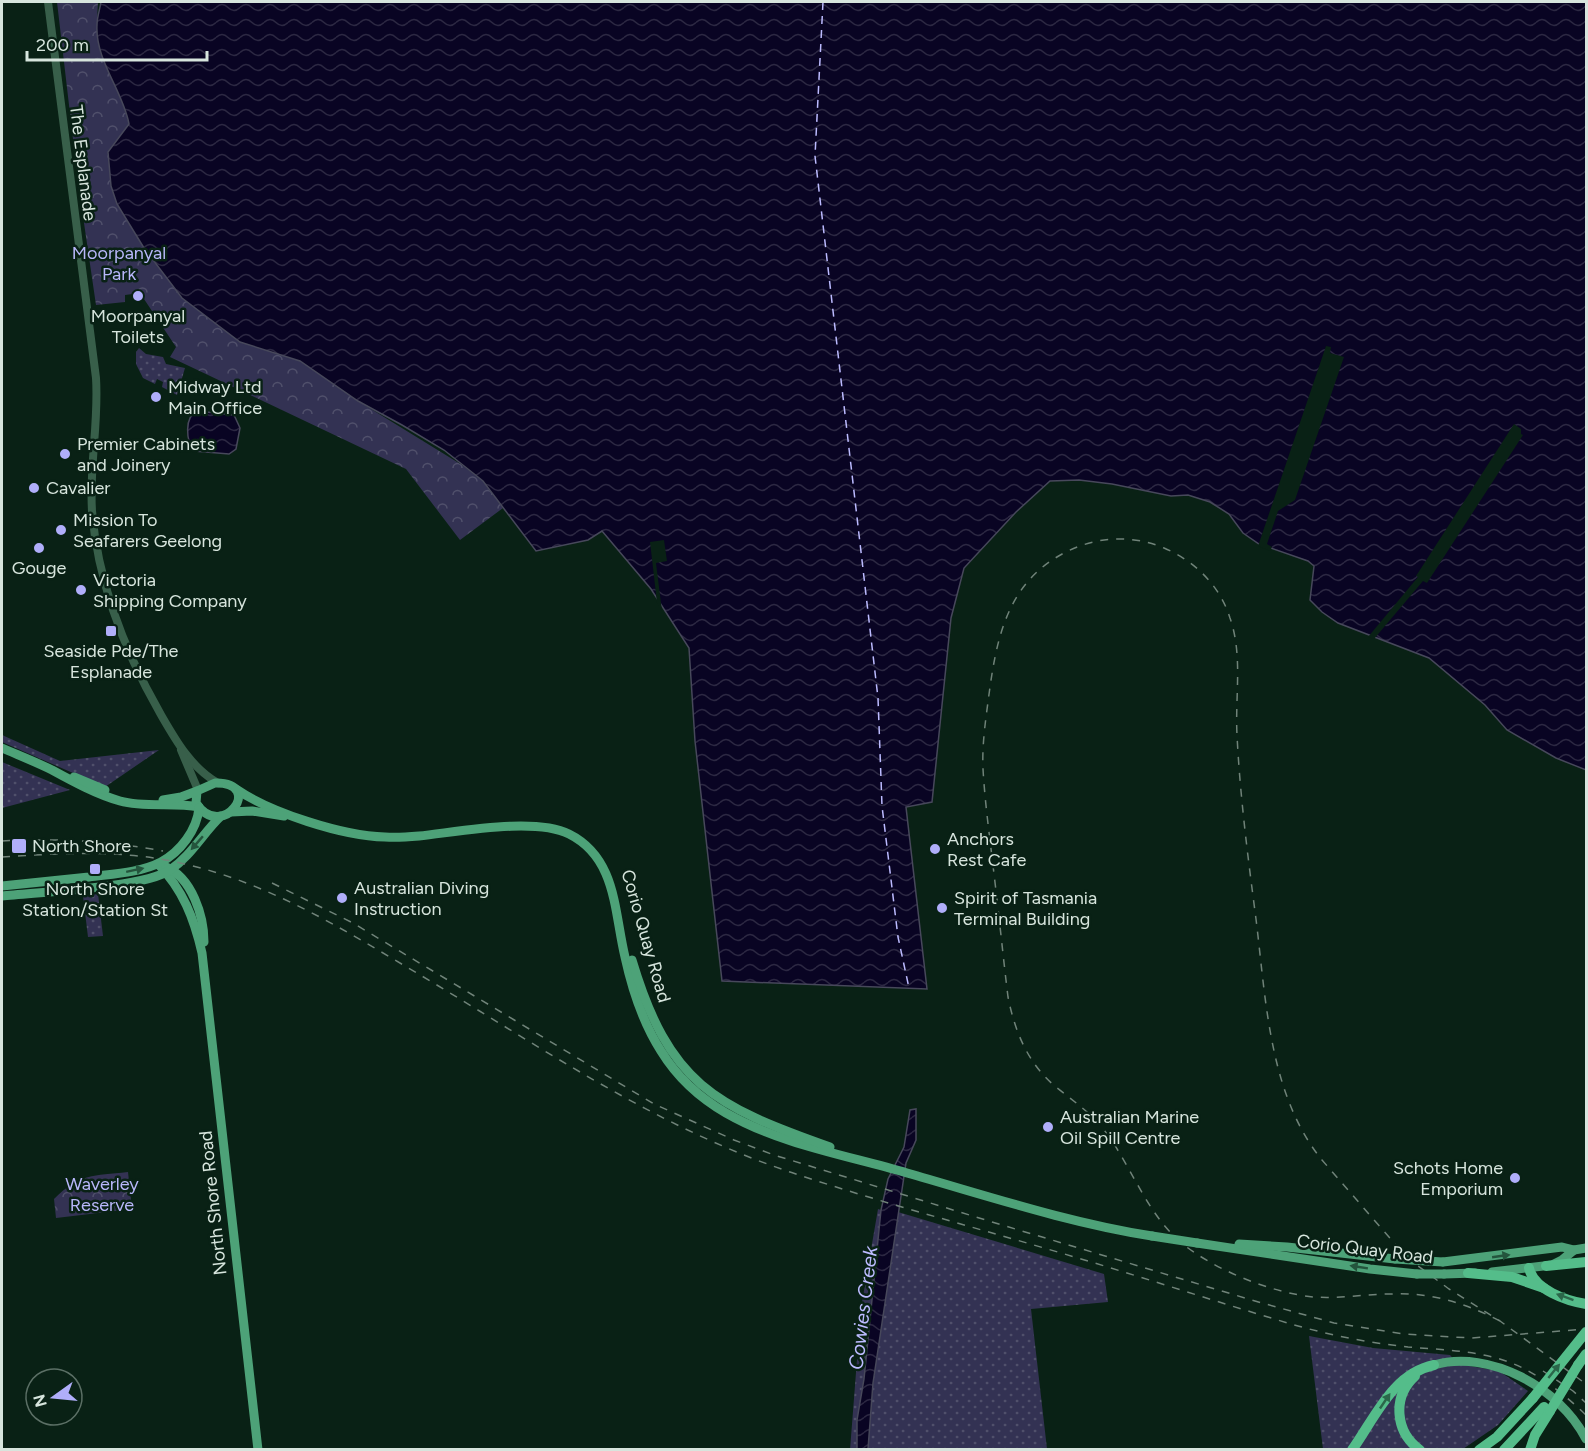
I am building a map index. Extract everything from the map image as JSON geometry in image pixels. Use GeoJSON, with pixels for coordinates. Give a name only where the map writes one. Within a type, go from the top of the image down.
{"type":"FeatureCollection","features":[{"type":"Feature","properties":{"kind":"highway"},"geometry":{"type":"LineString","coordinates":[[1546,1266],[1587,1262]]}},
{"type":"Feature","properties":{"kind":"highway"},"geometry":{"type":"LineString","coordinates":[[1529,1268],[1533,1278],[1544,1288]]}},
{"type":"Feature","properties":{"kind":"highway"},"geometry":{"type":"LineString","coordinates":[[1468,1273],[1512,1277],[1565,1298],[1587,1304]]}},
{"type":"Feature","properties":{"kind":"highway"},"geometry":{"type":"LineString","coordinates":[[1576,1345],[1587,1327]]}},
{"type":"Feature","properties":{"kind":"highway"},"geometry":{"type":"LineString","coordinates":[[1479,1449],[1497,1437],[1533,1398],[1587,1332]]}},
{"type":"Feature","properties":{"kind":"highway"},"geometry":{"type":"LineString","coordinates":[[1530,1449],[1547,1409],[1587,1354]]}},
{"type":"Feature","properties":{"kind":"highway"},"geometry":{"type":"LineString","coordinates":[[1352,1449],[1399,1383],[1416,1370],[1434,1365]]}},
{"type":"Feature","properties":{"kind":"highway"},"geometry":{"type":"LineString","coordinates":[[1420,1449],[1412,1443],[1404,1431],[1400,1418],[1400,1403],[1408,1383],[1419,1373],[1434,1365]]}},
{"type":"Feature","properties":{"kind":"highway"},"geometry":{"type":"LineString","coordinates":[[1504,1449],[1547,1409]]}},
{"type":"Feature","properties":{"kind":"highway"},"geometry":{"type":"LineString","coordinates":[[1514,1449],[1534,1419]]}},
{"type":"Feature","properties":{"kind":"highway"},"geometry":{"type":"LineString","coordinates":[[1472,1449],[1497,1437]]}},
{"type":"Feature","properties":{"kind":"main road"},"geometry":{"type":"LineString","coordinates":[[2,748],[79,785],[121,801],[185,805],[199,808],[212,816],[221,816],[231,812],[238,803],[236,789],[229,784],[209,784],[171,799],[140,799],[115,794],[83,780],[51,770]]}},
{"type":"Feature","properties":{"kind":"main road","name":"Corio Quay Road"},"geometry":{"type":"LineString","coordinates":[[236,789],[255,800],[301,819]]}},
{"type":"Feature","properties":{"kind":"main road"},"geometry":{"type":"LineString","coordinates":[[2,886],[111,874],[158,864],[173,852],[196,825],[199,808],[195,801],[197,790]]}},
{"type":"Feature","properties":{"kind":"main road","name":"Corio Quay Road"},"geometry":{"type":"LineString","coordinates":[[231,812],[252,811],[301,819],[340,830],[384,837],[475,829],[496,824],[547,823],[573,831],[599,852],[609,866],[616,883],[628,948],[642,991],[659,1032],[679,1069],[697,1093],[717,1107],[756,1128],[796,1143],[995,1195],[1086,1224],[1136,1234],[1370,1269],[1417,1274],[1444,1274],[1529,1268],[1546,1266],[1562,1260],[1574,1250]]}},
{"type":"Feature","properties":{"kind":"main road"},"geometry":{"type":"LineString","coordinates":[[2,896],[112,885],[150,878],[169,871],[187,855],[221,816]]}},
{"type":"Feature","properties":{"kind":"main road"},"geometry":{"type":"LineString","coordinates":[[158,864],[169,871]]}},
{"type":"Feature","properties":{"kind":"main road","name":"North Shore Road"},"geometry":{"type":"LineString","coordinates":[[169,871],[181,876],[196,904],[203,925],[202,953],[258,1449]]}},
{"type":"Feature","properties":{"kind":"main road","name":"Corio Quay Road"},"geometry":{"type":"LineString","coordinates":[[1197,1243],[1259,1244],[1443,1262],[1562,1247],[1574,1250],[1587,1248]]}},
{"type":"Feature","properties":{"kind":"main road"},"geometry":{"type":"LineString","coordinates":[[1527,1252],[1529,1268]]}},
{"type":"Feature","properties":{"kind":"main road"},"geometry":{"type":"LineString","coordinates":[[1434,1365],[1467,1361],[1490,1365],[1522,1376],[1569,1415],[1587,1439]]}},
{"type":"Feature","properties":{"kind":"street","name":"The Esplanade"},"geometry":{"type":"LineString","coordinates":[[48,2],[96,378],[97,413],[91,489],[98,556],[110,604],[131,661],[178,742],[200,771],[218,783]]}},
{"type":"Feature","properties":{"kind":"street","name":"The Esplanade"},"geometry":{"type":"LineString","coordinates":[[178,742],[197,790]]}},
{"type":"Feature","properties":{"kind":"green space","name":"Moorpanyal Park"},"geometry":{"type":"Polygon","coordinates":[[[57,2],[98,2],[97,28],[100,47],[129,124],[108,152],[111,186],[117,204],[144,248],[182,298],[237,339],[300,361],[358,401],[462,465],[483,481],[503,508],[460,540],[406,469],[170,357],[176,347],[140,293],[125,295],[125,302],[96,305],[78,182],[57,2]]]}},
{"type":"Feature","properties":{"kind":"green space"},"geometry":{"type":"Polygon","coordinates":[[[139,348],[146,354],[163,357],[166,364],[185,368],[177,395],[162,387],[163,382],[157,379],[155,384],[143,378],[136,364],[136,352],[139,348]]]}},
{"type":"Feature","properties":{"kind":"green space"},"geometry":{"type":"Polygon","coordinates":[[[2,735],[60,761],[159,750],[105,787],[2,742],[2,735]]]}},
{"type":"Feature","properties":{"kind":"green space"},"geometry":{"type":"Polygon","coordinates":[[[2,762],[70,790],[2,808],[2,762]]]}},
{"type":"Feature","properties":{"kind":"green space"},"geometry":{"type":"Polygon","coordinates":[[[98,894],[103,936],[88,937],[83,896],[98,894]]]}},
{"type":"Feature","properties":{"kind":"green space","name":"Waverley Reserve"},"geometry":{"type":"Polygon","coordinates":[[[128,1172],[132,1209],[56,1218],[54,1199],[72,1184],[96,1175],[128,1172]]]}},
{"type":"Feature","properties":{"kind":"green space"},"geometry":{"type":"Polygon","coordinates":[[[878,1209],[881,1210],[864,1379],[857,1420],[857,1449],[850,1450],[861,1308],[878,1209]]]}},
{"type":"Feature","properties":{"kind":"green space"},"geometry":{"type":"Polygon","coordinates":[[[898,1212],[1104,1274],[1108,1302],[1031,1309],[1047,1449],[868,1450],[873,1383],[898,1212]]]}},
{"type":"Feature","properties":{"kind":"green space"},"geometry":{"type":"Polygon","coordinates":[[[1309,1336],[1373,1348],[1450,1355],[1458,1364],[1499,1371],[1528,1391],[1498,1425],[1463,1449],[1323,1449],[1309,1336]]]}},
{"type":"Feature","properties":{"kind":"water"},"geometry":{"type":"Polygon","coordinates":[[[101,2],[1586,2],[1586,770],[1556,758],[1507,730],[1485,705],[1429,658],[1338,623],[1322,612],[1310,600],[1314,566],[1308,561],[1259,544],[1243,533],[1229,514],[1210,502],[1188,495],[1171,496],[1112,484],[1079,480],[1050,481],[1016,512],[964,568],[951,618],[932,802],[906,807],[927,989],[722,981],[695,741],[689,648],[651,589],[602,531],[588,540],[536,551],[483,481],[444,450],[358,401],[300,361],[240,342],[182,298],[144,248],[117,204],[111,186],[108,152],[129,124],[100,51],[97,19],[101,2]]]}},
{"type":"Feature","properties":{"kind":"water"},"geometry":{"type":"Polygon","coordinates":[[[197,411],[234,415],[240,428],[236,449],[229,454],[194,451],[189,441],[188,424],[197,411]]]}},
{"type":"Feature","properties":{"kind":"water","name":"Cowies Creek"},"geometry":{"type":"Polygon","coordinates":[[[916,1109],[916,1140],[906,1163],[873,1383],[868,1449],[857,1450],[857,1420],[864,1379],[881,1210],[888,1179],[904,1147],[910,1110],[916,1109]]]}},
{"type":"Feature","properties":{"kind":"pier"},"geometry":{"type":"Polygon","coordinates":[[[1326,346],[1331,347],[1330,353],[1344,357],[1295,500],[1278,511],[1267,544],[1272,547],[1270,551],[1258,546],[1326,346]]]}},
{"type":"Feature","properties":{"kind":"pier"},"geometry":{"type":"Polygon","coordinates":[[[1514,424],[1521,429],[1523,435],[1427,583],[1423,581],[1374,639],[1368,637],[1418,577],[1416,576],[1514,424]]]}},
{"type":"Feature","properties":{"kind":"pier"},"geometry":{"type":"Polygon","coordinates":[[[664,540],[667,561],[656,563],[662,611],[657,603],[650,542],[664,540]]]}},
{"type":"Feature","properties":{"kind":"ferry route"},"geometry":{"type":"LineString","coordinates":[[823,2],[815,156],[878,698],[882,806],[898,937],[909,988]]}},
{"type":"Feature","properties":{"kind":"railway"},"geometry":{"type":"LineString","coordinates":[[1500,1321],[1461,1304],[1420,1295],[1381,1294],[1343,1297],[1297,1295],[1260,1285],[1206,1260],[1190,1250],[1165,1226],[1101,1126],[1046,1078],[1030,1058],[1019,1035],[1008,997],[985,795],[983,744],[995,656],[1008,614],[1030,579],[1047,564],[1068,551],[1092,542],[1116,539],[1140,541],[1164,548],[1196,567],[1213,585],[1226,606],[1236,646],[1240,781],[1267,1014],[1280,1077],[1304,1134],[1322,1160],[1395,1244],[1418,1266],[1449,1289],[1500,1321],[1586,1384]]}},
{"type":"Feature","properties":{"kind":"railway"},"geometry":{"type":"LineString","coordinates":[[2,841],[82,841],[163,851]]}},
{"type":"Feature","properties":{"kind":"railway"},"geometry":{"type":"LineString","coordinates":[[2,857],[119,854],[166,860],[218,873],[301,907],[452,994],[592,1079],[640,1106],[738,1153],[857,1194],[1091,1262],[1298,1326],[1366,1341],[1459,1351],[1497,1358],[1540,1378],[1586,1415]]}},
{"type":"Feature","properties":{"kind":"railway"},"geometry":{"type":"LineString","coordinates":[[272,883],[353,923],[654,1104],[734,1140],[774,1155],[1334,1323],[1403,1334],[1471,1338],[1586,1329]]}},
{"type":"Feature","properties":{"kind":"railway"},"geometry":{"type":"LineString","coordinates":[[1543,1371],[1573,1391],[1586,1403]]}},
{"type":"Feature","properties":{"kind":"place","name":"Moorpanyal Toilets"},"geometry":{"type":"Point","coordinates":[138,296]}},
{"type":"Feature","properties":{"kind":"place","name":"Midway Ltd Main Office"},"geometry":{"type":"Point","coordinates":[156,397]}},
{"type":"Feature","properties":{"kind":"place","name":"Premier Cabinets and Joinery"},"geometry":{"type":"Point","coordinates":[65,454]}},
{"type":"Feature","properties":{"kind":"place","name":"Cavalier"},"geometry":{"type":"Point","coordinates":[34,488]}},
{"type":"Feature","properties":{"kind":"place","name":"Mission To Seafarers Geelong"},"geometry":{"type":"Point","coordinates":[61,530]}},
{"type":"Feature","properties":{"kind":"place","name":"Gouge"},"geometry":{"type":"Point","coordinates":[39,548]}},
{"type":"Feature","properties":{"kind":"place","name":"Victoria Shipping Company"},"geometry":{"type":"Point","coordinates":[81,590]}},
{"type":"Feature","properties":{"kind":"place","name":"Seaside Pde/The Esplanade"},"geometry":{"type":"Point","coordinates":[111,631]}},
{"type":"Feature","properties":{"kind":"place","name":"North Shore"},"geometry":{"type":"Point","coordinates":[19,846]}},
{"type":"Feature","properties":{"kind":"place","name":"Anchors Rest Cafe"},"geometry":{"type":"Point","coordinates":[935,849]}},
{"type":"Feature","properties":{"kind":"place","name":"North Shore Station/Station St"},"geometry":{"type":"Point","coordinates":[95,869]}},
{"type":"Feature","properties":{"kind":"place","name":"Australian Diving Instruction"},"geometry":{"type":"Point","coordinates":[342,898]}},
{"type":"Feature","properties":{"kind":"place","name":"Spirit of Tasmania Terminal Building"},"geometry":{"type":"Point","coordinates":[942,908]}},
{"type":"Feature","properties":{"kind":"place","name":"Australian Marine Oil Spill Centre"},"geometry":{"type":"Point","coordinates":[1048,1127]}},
{"type":"Feature","properties":{"kind":"place","name":"Schots Home Emporium"},"geometry":{"type":"Point","coordinates":[1515,1178]}}]}
